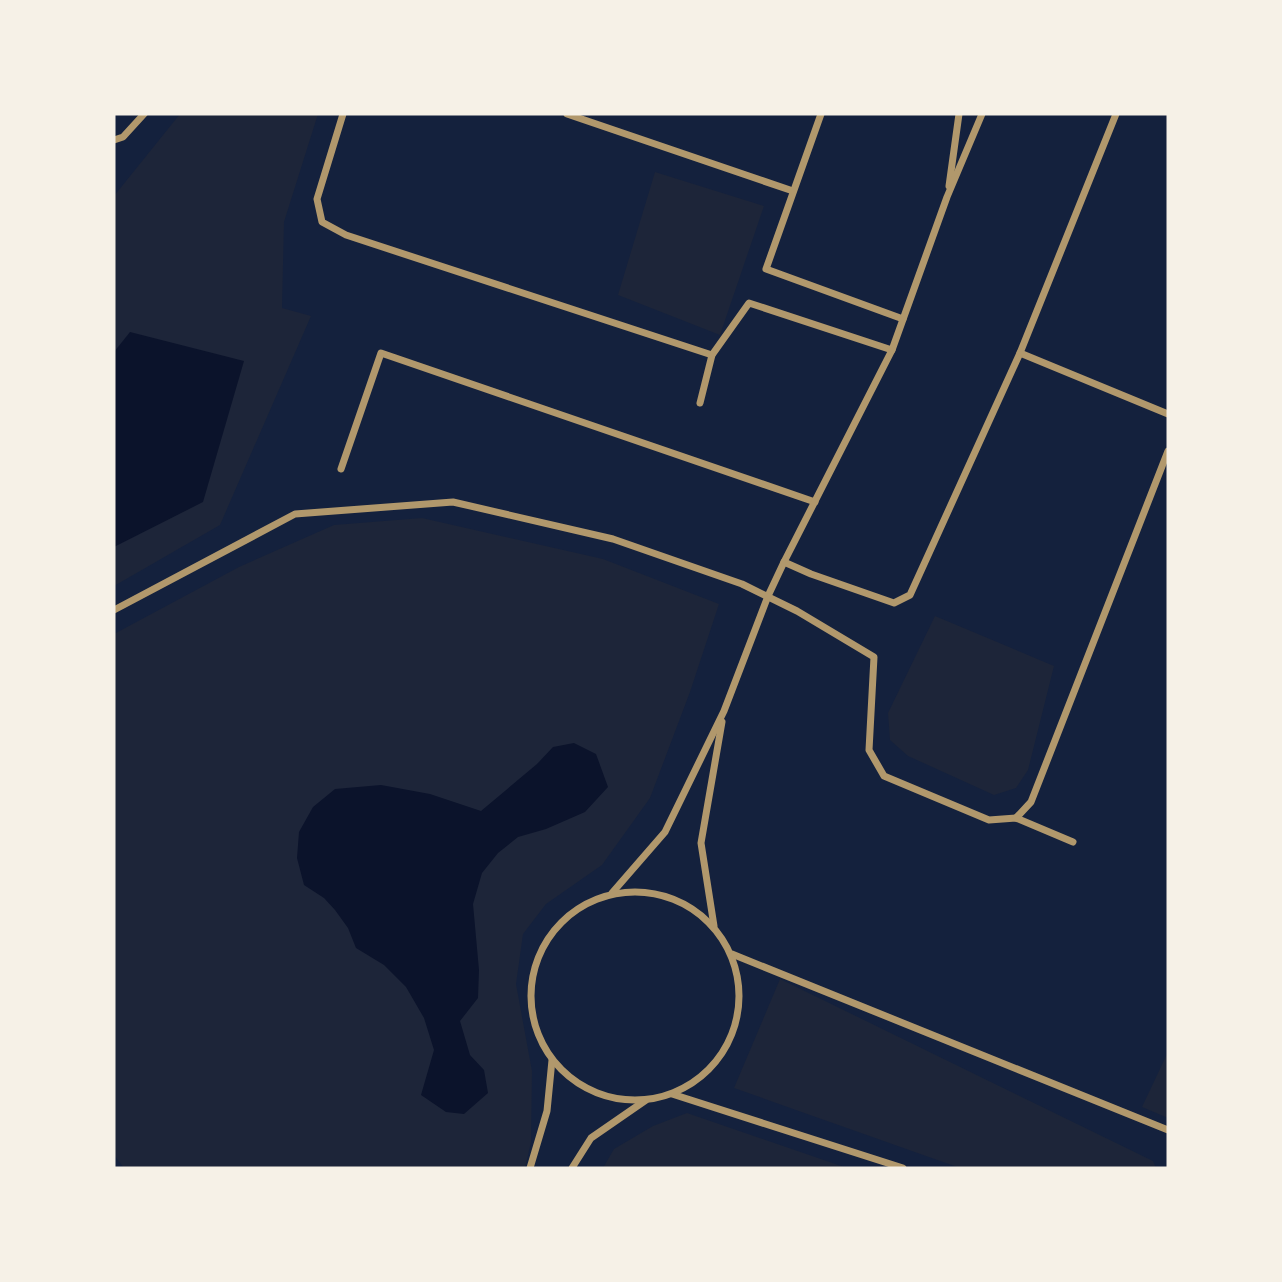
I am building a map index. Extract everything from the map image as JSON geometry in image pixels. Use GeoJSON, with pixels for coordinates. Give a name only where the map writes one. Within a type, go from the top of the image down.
{"type":"FeatureCollection","features":[{"type":"Feature","properties":{"kind":"street"},"geometry":{"type":"LineString","coordinates":[[114,140],[123,137],[144,114]]}},
{"type":"Feature","properties":{"kind":"street"},"geometry":{"type":"LineString","coordinates":[[343,114],[317,199],[322,222],[346,234],[712,355]]}},
{"type":"Feature","properties":{"kind":"street"},"geometry":{"type":"LineString","coordinates":[[567,114],[793,191]]}},
{"type":"Feature","properties":{"kind":"street"},"geometry":{"type":"LineString","coordinates":[[821,114],[766,269],[903,319]]}},
{"type":"Feature","properties":{"kind":"street"},"geometry":{"type":"LineString","coordinates":[[947,197],[959,114]]}},
{"type":"Feature","properties":{"kind":"street"},"geometry":{"type":"LineString","coordinates":[[612,893],[665,832],[724,711],[768,597],[892,350],[947,197],[982,114]]}},
{"type":"Feature","properties":{"kind":"street"},"geometry":{"type":"LineString","coordinates":[[785,562],[894,603],[910,595],[1020,353],[1115,114]]}},
{"type":"Feature","properties":{"kind":"street"},"geometry":{"type":"LineString","coordinates":[[700,403],[712,355],[749,303],[892,350]]}},
{"type":"Feature","properties":{"kind":"street"},"geometry":{"type":"LineString","coordinates":[[341,469],[381,353],[815,502]]}},
{"type":"Feature","properties":{"kind":"street"},"geometry":{"type":"LineString","coordinates":[[1020,353],[1168,414]]}},
{"type":"Feature","properties":{"kind":"street"},"geometry":{"type":"LineString","coordinates":[[1016,818],[1031,802],[1168,451]]}},
{"type":"Feature","properties":{"kind":"street"},"geometry":{"type":"LineString","coordinates":[[114,610],[295,514],[453,502],[613,539],[742,584],[797,611],[874,657],[869,750],[884,776],[989,820],[1016,818],[1073,842]]}},
{"type":"Feature","properties":{"kind":"street"},"geometry":{"type":"LineString","coordinates":[[572,1168],[591,1138],[646,1100],[671,1094],[701,1078],[724,1052],[738,1021],[740,988],[732,954],[714,926],[701,843],[724,711]]}},
{"type":"Feature","properties":{"kind":"street"},"geometry":{"type":"LineString","coordinates":[[646,1100],[594,1092],[552,1060],[535,1029],[530,995],[536,960],[553,929],[579,906],[612,893],[668,896],[714,926]]}},
{"type":"Feature","properties":{"kind":"street"},"geometry":{"type":"LineString","coordinates":[[732,954],[1168,1130]]}},
{"type":"Feature","properties":{"kind":"street"},"geometry":{"type":"LineString","coordinates":[[530,1168],[547,1111],[552,1060]]}},
{"type":"Feature","properties":{"kind":"street"},"geometry":{"type":"LineString","coordinates":[[671,1094],[903,1168]]}},
{"type":"Feature","properties":{"kind":"shaded area"},"geometry":{"type":"Polygon","coordinates":[[[180,114],[318,114],[284,222],[282,308],[311,316],[220,525],[114,586],[114,196],[180,114]]]}},
{"type":"Feature","properties":{"kind":"shaded area"},"geometry":{"type":"Polygon","coordinates":[[[655,172],[764,206],[720,335],[618,295],[655,172]]]}},
{"type":"Feature","properties":{"kind":"shaded area"},"geometry":{"type":"Polygon","coordinates":[[[130,332],[244,361],[203,502],[114,547],[114,352],[130,332]]]}},
{"type":"Feature","properties":{"kind":"shaded area"},"geometry":{"type":"Polygon","coordinates":[[[422,518],[603,559],[719,604],[690,692],[650,798],[602,865],[546,904],[523,934],[516,984],[532,1071],[531,1142],[525,1168],[124,1168],[114,1155],[114,634],[239,567],[334,525],[422,518]]]}},
{"type":"Feature","properties":{"kind":"shaded area"},"geometry":{"type":"Polygon","coordinates":[[[935,616],[1054,666],[1028,770],[1016,788],[994,795],[908,756],[890,740],[888,713],[935,616]]]}},
{"type":"Feature","properties":{"kind":"shaded area"},"geometry":{"type":"Polygon","coordinates":[[[574,743],[596,754],[608,787],[585,812],[546,829],[518,837],[498,853],[482,873],[473,904],[479,970],[478,998],[460,1021],[470,1055],[484,1070],[488,1093],[464,1114],[446,1112],[421,1095],[434,1050],[424,1018],[406,987],[384,965],[356,948],[348,928],[335,910],[324,898],[304,885],[297,858],[299,832],[313,807],[335,789],[381,785],[430,794],[481,811],[553,747],[574,743]]]}},
{"type":"Feature","properties":{"kind":"shaded area"},"geometry":{"type":"Polygon","coordinates":[[[780,979],[1153,1161],[1156,1168],[960,1168],[734,1088],[780,979]]]}},
{"type":"Feature","properties":{"kind":"shaded area"},"geometry":{"type":"Polygon","coordinates":[[[1168,1052],[1168,1118],[1142,1107],[1168,1052]]]}},
{"type":"Feature","properties":{"kind":"shaded area"},"geometry":{"type":"Polygon","coordinates":[[[687,1113],[847,1168],[603,1168],[614,1149],[653,1126],[687,1113]]]}}]}
